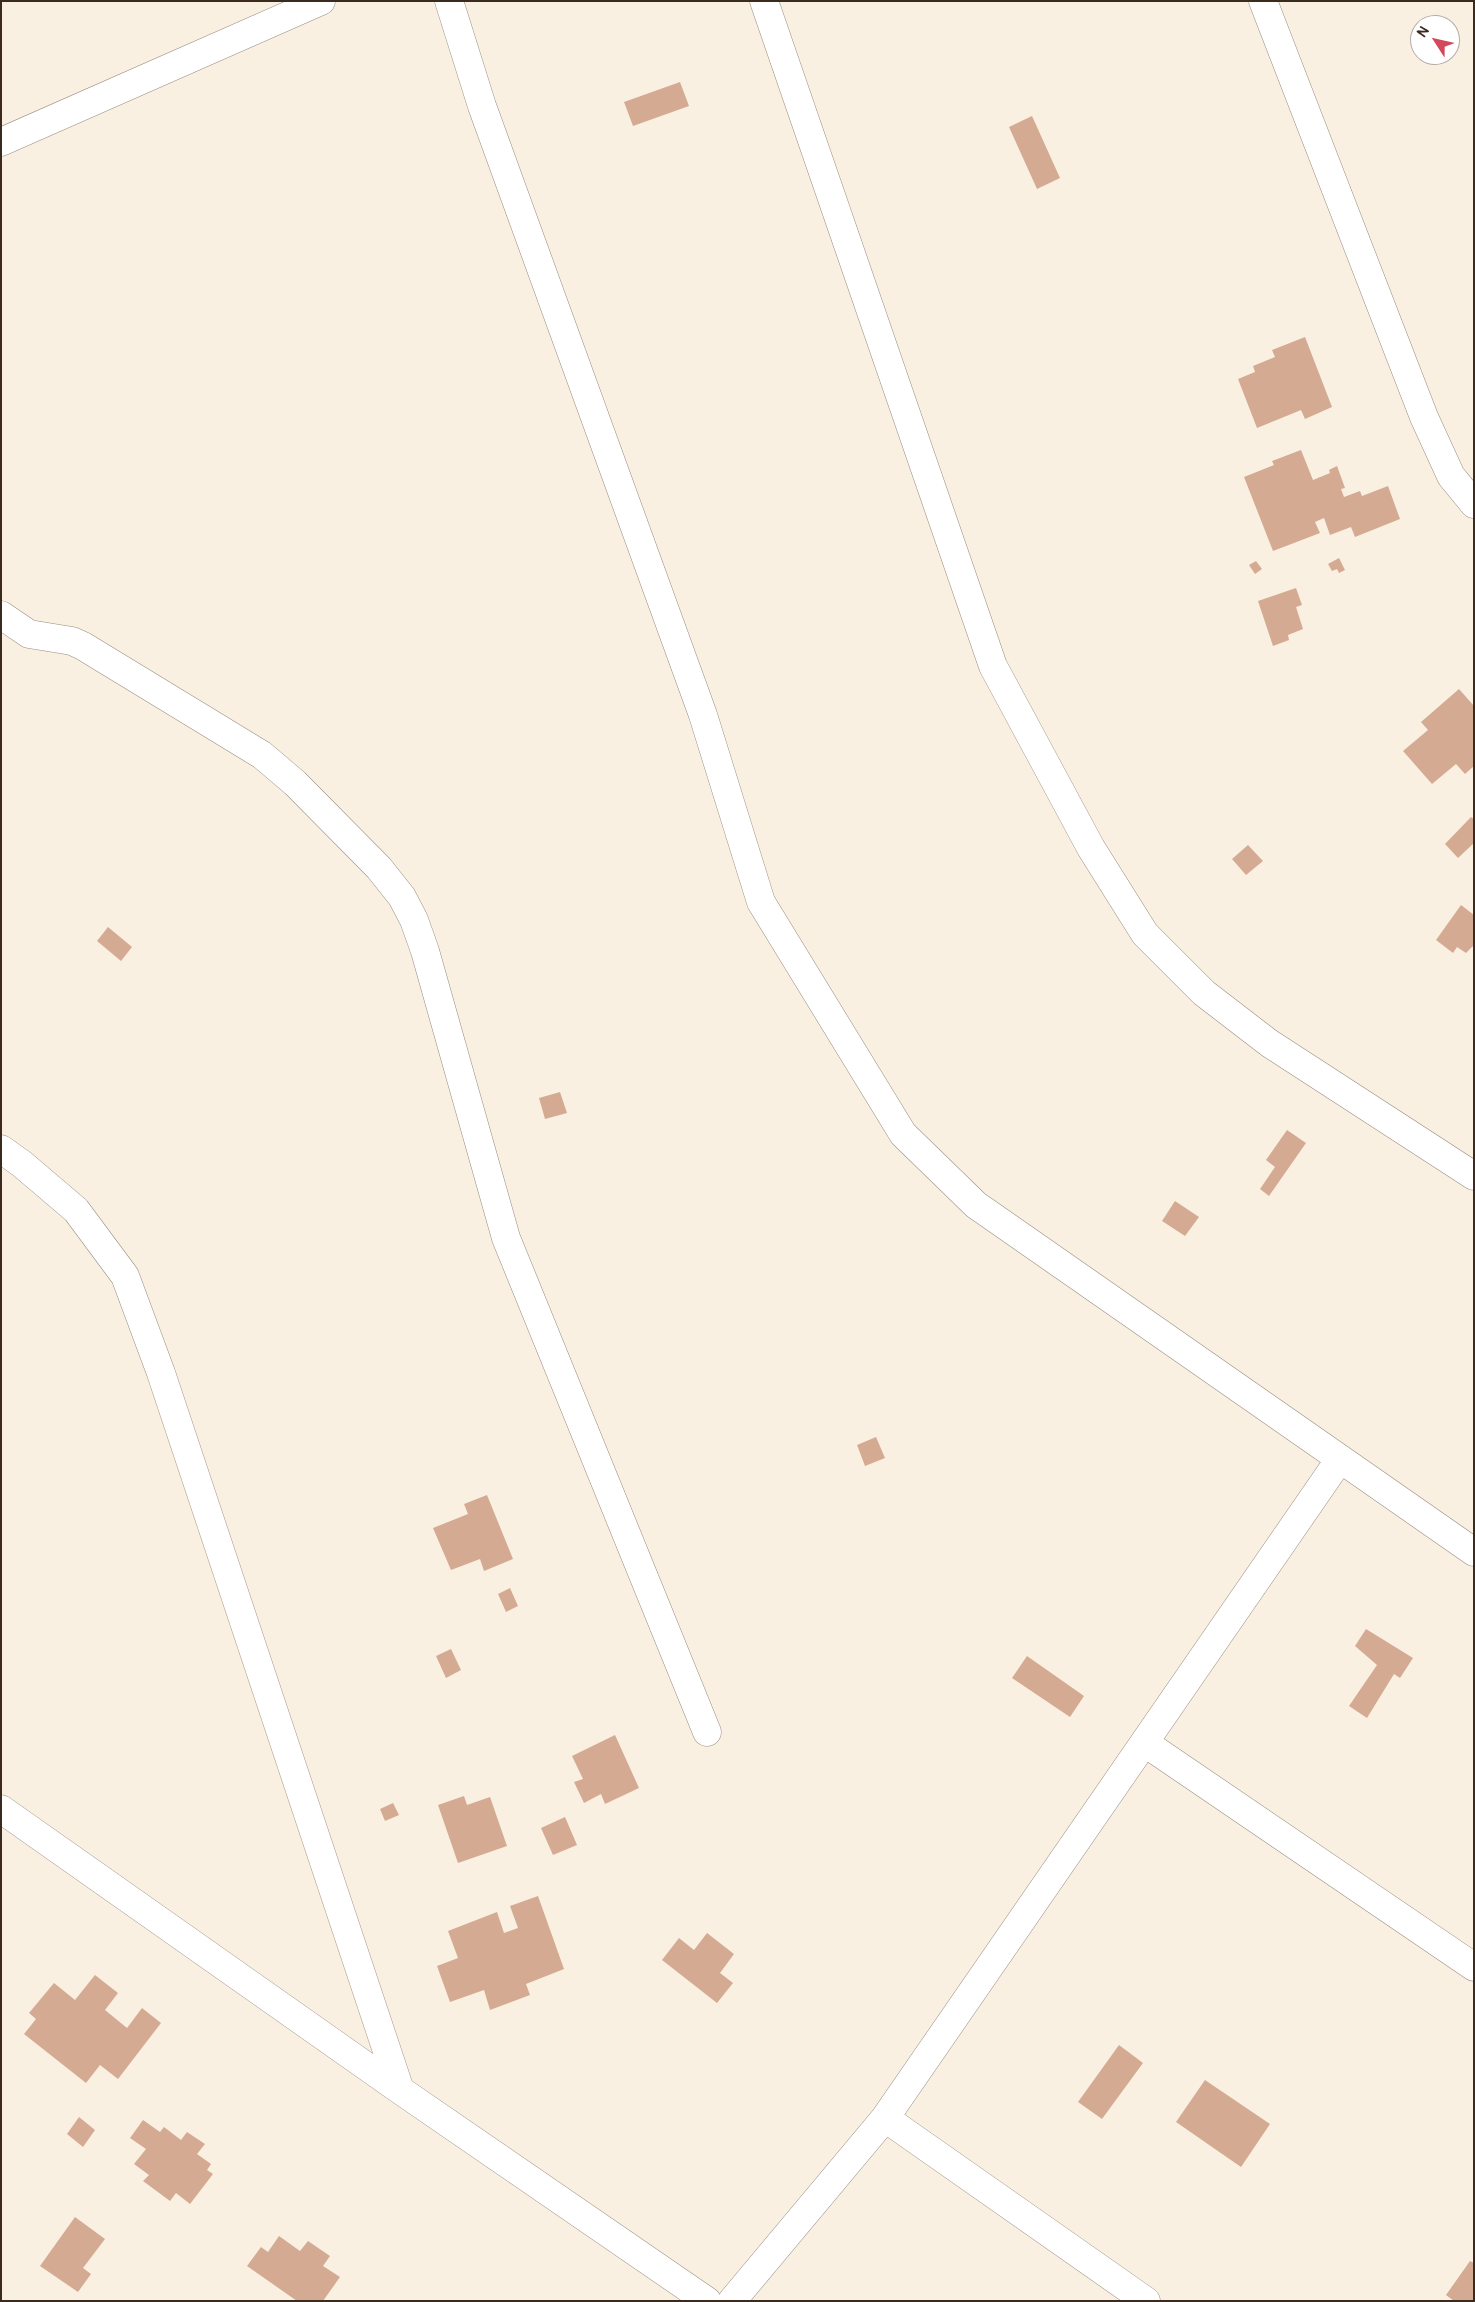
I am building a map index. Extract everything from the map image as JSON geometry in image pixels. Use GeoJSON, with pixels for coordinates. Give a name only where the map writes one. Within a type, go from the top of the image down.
{"type":"FeatureCollection","features":[{"type":"Feature","properties":{"kind":"street"},"geometry":{"type":"LineString","coordinates":[[1,142],[321,1]]}},
{"type":"Feature","properties":{"kind":"street"},"geometry":{"type":"LineString","coordinates":[[449,1],[482,106],[703,715],[761,902],[903,1134],[976,1205],[1474,1552]]}},
{"type":"Feature","properties":{"kind":"street"},"geometry":{"type":"LineString","coordinates":[[764,1],[993,666],[1091,848],[1145,934],[1204,993],[1269,1043],[1474,1176]]}},
{"type":"Feature","properties":{"kind":"street"},"geometry":{"type":"LineString","coordinates":[[1264,1],[1424,417],[1451,476],[1474,504]]}},
{"type":"Feature","properties":{"kind":"street"},"geometry":{"type":"LineString","coordinates":[[1,615],[29,634],[84,646],[262,755],[295,783],[379,868],[402,897],[414,920],[425,951],[506,1238],[707,1732]]}},
{"type":"Feature","properties":{"kind":"street"},"geometry":{"type":"LineString","coordinates":[[1,1149],[22,1164],[76,1210],[125,1276],[161,1373],[400,2090]]}},
{"type":"Feature","properties":{"kind":"street"},"geometry":{"type":"LineString","coordinates":[[732,2301],[885,2118],[1340,1459]]}},
{"type":"Feature","properties":{"kind":"street"},"geometry":{"type":"LineString","coordinates":[[1145,1742],[1474,1967]]}},
{"type":"Feature","properties":{"kind":"street"},"geometry":{"type":"LineString","coordinates":[[1,1810],[400,2090],[707,2301]]}},
{"type":"Feature","properties":{"kind":"street"},"geometry":{"type":"LineString","coordinates":[[885,2118],[1146,2301]]}},
{"type":"Feature","properties":{"kind":"building"},"geometry":{"type":"Polygon","coordinates":[[[680,82],[689,106],[633,126],[624,102],[680,82]]]}},
{"type":"Feature","properties":{"kind":"building"},"geometry":{"type":"Polygon","coordinates":[[[1032,116],[1060,178],[1037,189],[1009,127],[1032,116]]]}},
{"type":"Feature","properties":{"kind":"building"},"geometry":{"type":"Polygon","coordinates":[[[1305,337],[1332,407],[1305,419],[1301,410],[1257,428],[1238,379],[1255,372],[1253,366],[1275,357],[1272,350],[1305,337]]]}},
{"type":"Feature","properties":{"kind":"building"},"geometry":{"type":"Polygon","coordinates":[[[1301,450],[1313,480],[1330,473],[1329,470],[1337,466],[1345,488],[1341,489],[1344,497],[1360,491],[1362,496],[1388,486],[1400,519],[1355,537],[1351,527],[1330,535],[1324,518],[1315,522],[1320,533],[1273,551],[1244,477],[1274,465],[1272,461],[1301,450]]]}},
{"type":"Feature","properties":{"kind":"building"},"geometry":{"type":"Polygon","coordinates":[[[1339,558],[1345,570],[1339,573],[1337,569],[1332,571],[1328,564],[1339,558]]]}},
{"type":"Feature","properties":{"kind":"building"},"geometry":{"type":"Polygon","coordinates":[[[1256,561],[1262,569],[1255,574],[1249,565],[1256,561]]]}},
{"type":"Feature","properties":{"kind":"building"},"geometry":{"type":"Polygon","coordinates":[[[1296,588],[1302,605],[1296,607],[1303,629],[1288,635],[1289,640],[1273,646],[1258,601],[1296,588]]]}},
{"type":"Feature","properties":{"kind":"building"},"geometry":{"type":"Polygon","coordinates":[[[1459,689],[1474,706],[1474,766],[1465,774],[1456,764],[1432,784],[1403,751],[1428,730],[1421,722],[1459,689]]]}},
{"type":"Feature","properties":{"kind":"building"},"geometry":{"type":"Polygon","coordinates":[[[1471,817],[1474,819],[1474,843],[1458,858],[1445,844],[1471,817]]]}},
{"type":"Feature","properties":{"kind":"building"},"geometry":{"type":"Polygon","coordinates":[[[1248,845],[1263,861],[1246,875],[1232,859],[1248,845]]]}},
{"type":"Feature","properties":{"kind":"building"},"geometry":{"type":"Polygon","coordinates":[[[1461,905],[1474,915],[1474,945],[1466,953],[1457,947],[1453,953],[1436,940],[1461,905]]]}},
{"type":"Feature","properties":{"kind":"building"},"geometry":{"type":"Polygon","coordinates":[[[108,927],[132,947],[121,961],[97,941],[108,927]]]}},
{"type":"Feature","properties":{"kind":"building"},"geometry":{"type":"Polygon","coordinates":[[[560,1092],[567,1113],[545,1119],[539,1098],[560,1092]]]}},
{"type":"Feature","properties":{"kind":"building"},"geometry":{"type":"Polygon","coordinates":[[[1287,1130],[1306,1143],[1269,1196],[1260,1189],[1275,1167],[1266,1160],[1287,1130]]]}},
{"type":"Feature","properties":{"kind":"building"},"geometry":{"type":"Polygon","coordinates":[[[1175,1201],[1199,1217],[1185,1236],[1162,1221],[1175,1201]]]}},
{"type":"Feature","properties":{"kind":"building"},"geometry":{"type":"Polygon","coordinates":[[[876,1437],[885,1458],[865,1466],[857,1445],[876,1437]]]}},
{"type":"Feature","properties":{"kind":"building"},"geometry":{"type":"Polygon","coordinates":[[[487,1495],[513,1559],[484,1571],[480,1559],[451,1570],[433,1528],[468,1514],[464,1504],[487,1495]]]}},
{"type":"Feature","properties":{"kind":"building"},"geometry":{"type":"Polygon","coordinates":[[[510,1588],[518,1606],[506,1612],[498,1594],[510,1588]]]}},
{"type":"Feature","properties":{"kind":"building"},"geometry":{"type":"Polygon","coordinates":[[[1366,1629],[1413,1658],[1400,1678],[1394,1674],[1367,1718],[1349,1706],[1377,1665],[1355,1646],[1366,1629]]]}},
{"type":"Feature","properties":{"kind":"building"},"geometry":{"type":"Polygon","coordinates":[[[451,1649],[461,1670],[446,1678],[436,1656],[451,1649]]]}},
{"type":"Feature","properties":{"kind":"building"},"geometry":{"type":"Polygon","coordinates":[[[1027,1656],[1084,1696],[1070,1717],[1012,1678],[1027,1656]]]}},
{"type":"Feature","properties":{"kind":"building"},"geometry":{"type":"Polygon","coordinates":[[[615,1735],[639,1788],[605,1804],[601,1794],[584,1803],[574,1782],[583,1779],[572,1756],[615,1735]]]}},
{"type":"Feature","properties":{"kind":"building"},"geometry":{"type":"Polygon","coordinates":[[[464,1796],[467,1805],[490,1797],[507,1846],[458,1863],[438,1805],[464,1796]]]}},
{"type":"Feature","properties":{"kind":"building"},"geometry":{"type":"Polygon","coordinates":[[[393,1803],[399,1815],[385,1821],[380,1809],[393,1803]]]}},
{"type":"Feature","properties":{"kind":"building"},"geometry":{"type":"Polygon","coordinates":[[[565,1817],[577,1845],[553,1855],[541,1828],[565,1817]]]}},
{"type":"Feature","properties":{"kind":"building"},"geometry":{"type":"Polygon","coordinates":[[[538,1896],[564,1969],[526,1984],[530,1995],[490,2010],[484,1990],[450,2002],[437,1966],[458,1958],[448,1931],[497,1912],[504,1933],[518,1928],[510,1906],[538,1896]]]}},
{"type":"Feature","properties":{"kind":"building"},"geometry":{"type":"Polygon","coordinates":[[[707,1933],[734,1954],[720,1973],[733,1983],[717,2003],[662,1960],[679,1938],[694,1950],[707,1933]]]}},
{"type":"Feature","properties":{"kind":"building"},"geometry":{"type":"Polygon","coordinates":[[[95,1975],[118,1993],[105,2010],[127,2028],[142,2008],[161,2023],[118,2079],[100,2065],[86,2083],[24,2034],[36,2019],[29,2013],[54,1983],[75,2000],[95,1975]]]}},
{"type":"Feature","properties":{"kind":"building"},"geometry":{"type":"Polygon","coordinates":[[[1119,2045],[1143,2063],[1102,2119],[1078,2102],[1119,2045]]]}},
{"type":"Feature","properties":{"kind":"building"},"geometry":{"type":"Polygon","coordinates":[[[1205,2080],[1270,2124],[1241,2167],[1176,2122],[1205,2080]]]}},
{"type":"Feature","properties":{"kind":"building"},"geometry":{"type":"Polygon","coordinates":[[[79,2117],[95,2130],[83,2147],[67,2134],[79,2117]]]}},
{"type":"Feature","properties":{"kind":"building"},"geometry":{"type":"Polygon","coordinates":[[[143,2120],[160,2132],[164,2127],[181,2140],[187,2132],[205,2144],[197,2154],[211,2164],[207,2170],[213,2174],[190,2204],[176,2193],[170,2201],[143,2181],[149,2175],[134,2164],[146,2149],[130,2138],[143,2120]]]}},
{"type":"Feature","properties":{"kind":"building"},"geometry":{"type":"Polygon","coordinates":[[[75,2217],[105,2239],[83,2268],[91,2274],[78,2292],[40,2266],[75,2217]]]}},
{"type":"Feature","properties":{"kind":"building"},"geometry":{"type":"Polygon","coordinates":[[[279,2236],[300,2251],[308,2241],[330,2256],[323,2266],[340,2277],[323,2301],[297,2301],[247,2266],[261,2247],[268,2252],[279,2236]]]}},
{"type":"Feature","properties":{"kind":"building"},"geometry":{"type":"Polygon","coordinates":[[[1470,2261],[1474,2263],[1474,2301],[1454,2301],[1446,2295],[1470,2261]]]}}]}
